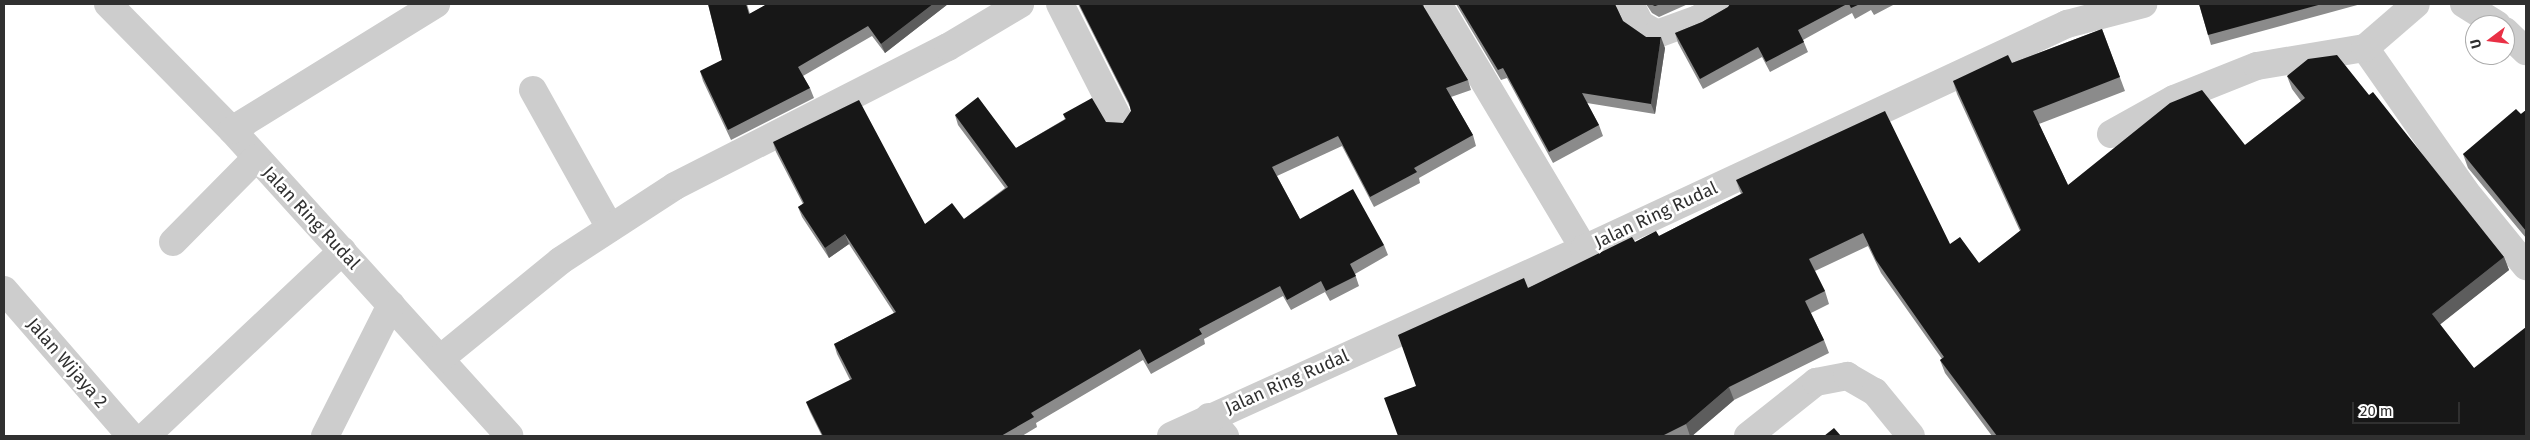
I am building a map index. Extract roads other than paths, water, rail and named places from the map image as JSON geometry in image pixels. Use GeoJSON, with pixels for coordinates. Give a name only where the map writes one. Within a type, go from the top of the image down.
{"type":"FeatureCollection","features":[{"type":"Feature","properties":{"kind":"street","name":"Jalan Ring Rudal"},"geometry":{"type":"LineString","coordinates":[[108,4],[232,130],[509,436]]}},
{"type":"Feature","properties":{"kind":"street"},"geometry":{"type":"LineString","coordinates":[[232,130],[436,4]]}},
{"type":"Feature","properties":{"kind":"street"},"geometry":{"type":"LineString","coordinates":[[440,358],[560,261],[675,186],[948,47],[1020,4]]}},
{"type":"Feature","properties":{"kind":"street"},"geometry":{"type":"LineString","coordinates":[[1060,4],[1119,120]]}},
{"type":"Feature","properties":{"kind":"street"},"geometry":{"type":"LineString","coordinates":[[1438,4],[1584,249]]}},
{"type":"Feature","properties":{"kind":"street"},"geometry":{"type":"LineString","coordinates":[[1630,4],[1640,24],[1657,34],[1698,19],[1724,4]]}},
{"type":"Feature","properties":{"kind":"street","name":"Jalan Ring Rudal"},"geometry":{"type":"LineString","coordinates":[[1171,436],[1217,427],[2063,14],[2143,4]]}},
{"type":"Feature","properties":{"kind":"street"},"geometry":{"type":"LineString","coordinates":[[2111,134],[2174,98],[2257,66],[2365,48],[2416,4]]}},
{"type":"Feature","properties":{"kind":"street"},"geometry":{"type":"LineString","coordinates":[[2464,4],[2481,15]]}},
{"type":"Feature","properties":{"kind":"street"},"geometry":{"type":"LineString","coordinates":[[2515,41],[2526,51]]}},
{"type":"Feature","properties":{"kind":"street"},"geometry":{"type":"LineString","coordinates":[[2365,48],[2465,191],[2526,266]]}},
{"type":"Feature","properties":{"kind":"street"},"geometry":{"type":"LineString","coordinates":[[533,90],[610,228]]}},
{"type":"Feature","properties":{"kind":"street"},"geometry":{"type":"LineString","coordinates":[[173,242],[256,158]]}},
{"type":"Feature","properties":{"kind":"street"},"geometry":{"type":"LineString","coordinates":[[146,436],[342,251]]}},
{"type":"Feature","properties":{"kind":"street","name":"Jalan Wijaya 2"},"geometry":{"type":"LineString","coordinates":[[4,290],[131,436]]}},
{"type":"Feature","properties":{"kind":"street"},"geometry":{"type":"LineString","coordinates":[[325,436],[391,305]]}},
{"type":"Feature","properties":{"kind":"street"},"geometry":{"type":"LineString","coordinates":[[1748,436],[1816,382],[1847,376],[1875,392],[1911,436]]}}]}
